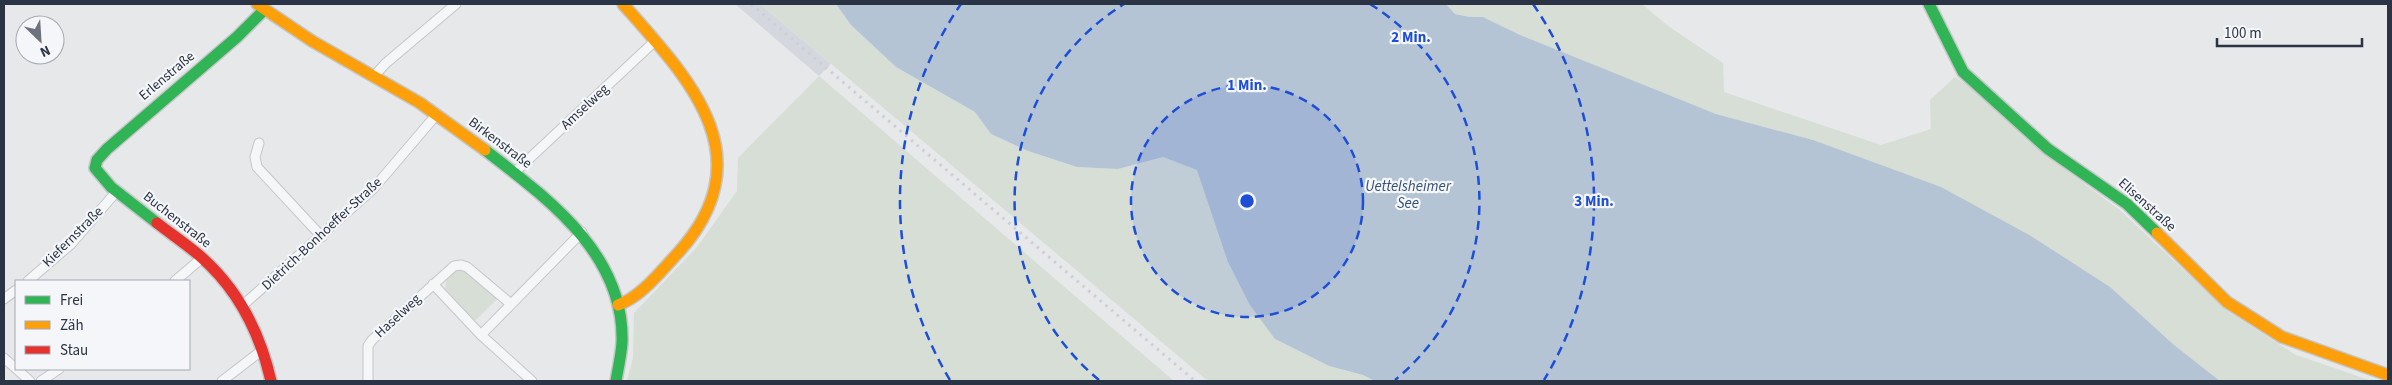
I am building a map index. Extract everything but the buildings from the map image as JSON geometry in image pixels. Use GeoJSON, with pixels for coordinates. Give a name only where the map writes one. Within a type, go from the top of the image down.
{"type":"FeatureCollection","features":[{"type":"Feature","properties":{"kind":"street"},"geometry":{"type":"LineString","coordinates":[[374,76],[386,63],[456,4]]}},
{"type":"Feature","properties":{"kind":"street"},"geometry":{"type":"LineString","coordinates":[[618,305],[630,301],[693,236],[709,209],[717,177],[718,152],[709,116],[699,95],[683,73],[622,4]]}},
{"type":"Feature","properties":{"kind":"street","name":"Elisenstraße"},"geometry":{"type":"LineString","coordinates":[[1930,4],[1963,72],[2048,149],[2127,204],[2227,302],[2282,337],[2388,375]]}},
{"type":"Feature","properties":{"kind":"street","name":"Birkenstraße"},"geometry":{"type":"LineString","coordinates":[[260,7],[327,51],[374,76],[437,114],[515,172],[564,213],[582,232],[597,254],[606,271],[618,305],[621,355],[616,381]]}},
{"type":"Feature","properties":{"kind":"street","name":"Erlenstraße"},"geometry":{"type":"LineString","coordinates":[[95,168],[96,162],[107,149],[237,37],[260,7]]}},
{"type":"Feature","properties":{"kind":"street","name":"Amselweg"},"geometry":{"type":"LineString","coordinates":[[515,172],[655,41]]}},
{"type":"Feature","properties":{"kind":"street","name":"Dietrich-Bonhoeffer-Straße"},"geometry":{"type":"LineString","coordinates":[[242,306],[322,237],[373,189],[437,114]]}},
{"type":"Feature","properties":{"kind":"street"},"geometry":{"type":"LineString","coordinates":[[259,143],[255,157],[257,167],[322,237]]}},
{"type":"Feature","properties":{"kind":"street","name":"Buchenstraße"},"geometry":{"type":"LineString","coordinates":[[95,168],[98,174],[116,191],[202,258],[242,306],[271,381]]}},
{"type":"Feature","properties":{"kind":"street","name":"Kiefernstraße"},"geometry":{"type":"LineString","coordinates":[[29,280],[71,244],[116,191]]}},
{"type":"Feature","properties":{"kind":"street"},"geometry":{"type":"LineString","coordinates":[[481,336],[582,232]]}},
{"type":"Feature","properties":{"kind":"street"},"geometry":{"type":"LineString","coordinates":[[176,280],[202,258]]}},
{"type":"Feature","properties":{"kind":"street","name":"Haselweg"},"geometry":{"type":"LineString","coordinates":[[368,381],[368,346],[372,340],[454,266],[467,267],[511,304]]}},
{"type":"Feature","properties":{"kind":"street","name":"Haselweg"},"geometry":{"type":"LineString","coordinates":[[433,284],[481,336],[532,381]]}},
{"type":"Feature","properties":{"kind":"street"},"geometry":{"type":"LineString","coordinates":[[4,299],[15,291]]}},
{"type":"Feature","properties":{"kind":"street"},"geometry":{"type":"LineString","coordinates":[[222,381],[261,351]]}},
{"type":"Feature","properties":{"kind":"street"},"geometry":{"type":"LineString","coordinates":[[4,358],[15,368]]}},
{"type":"Feature","properties":{"kind":"street"},"geometry":{"type":"LineString","coordinates":[[18,370],[30,381]]}},
{"type":"Feature","properties":{"kind":"street"},"geometry":{"type":"LineString","coordinates":[[40,381],[56,370]]}},
{"type":"Feature","properties":{"kind":"shaded area"},"geometry":{"type":"Polygon","coordinates":[[[735,4],[760,4],[831,64],[819,76],[735,4]]]}},
{"type":"Feature","properties":{"kind":"shaded area"},"geometry":{"type":"Polygon","coordinates":[[[760,4],[836,4],[851,25],[896,67],[975,112],[991,134],[1028,151],[1077,167],[1118,169],[1163,157],[1197,170],[1275,339],[1329,366],[1363,375],[1375,381],[1208,381],[760,4]]]}},
{"type":"Feature","properties":{"kind":"shaded area"},"geometry":{"type":"Polygon","coordinates":[[[1446,4],[1642,4],[1668,26],[1723,63],[1724,92],[1881,145],[1931,129],[1930,100],[1955,77],[1971,87],[2039,150],[2121,211],[2227,311],[2296,355],[2372,381],[2220,381],[2174,345],[1813,140],[1716,114],[1518,34],[1483,17],[1455,14],[1446,4]]]}},
{"type":"Feature","properties":{"kind":"shaded area"},"geometry":{"type":"Polygon","coordinates":[[[819,76],[1174,381],[627,381],[633,358],[634,313],[697,247],[737,191],[738,158],[819,76]]]}},
{"type":"Feature","properties":{"kind":"shaded area"},"geometry":{"type":"Polygon","coordinates":[[[462,270],[498,298],[475,321],[445,289],[447,277],[454,271],[462,270]]]}},
{"type":"Feature","properties":{"kind":"water","name":"Uettelsheimer See"},"geometry":{"type":"Polygon","coordinates":[[[836,4],[1446,4],[1455,14],[1483,17],[1518,34],[1716,114],[1813,140],[1941,187],[2031,236],[2110,287],[2174,345],[2220,381],[1375,381],[1363,375],[1329,366],[1275,339],[1250,305],[1228,262],[1197,170],[1163,157],[1118,169],[1077,167],[1028,151],[991,134],[975,112],[896,67],[851,25],[836,4]]]}},
{"type":"Feature","properties":{"kind":"railway"},"geometry":{"type":"LineString","coordinates":[[751,4],[1195,381]]}},
{"type":"Feature","properties":{"kind":"traffic: fast"},"geometry":{"type":"LineString","coordinates":[[1929,4],[1963,72],[2048,149],[2127,204],[2157,233]]}},
{"type":"Feature","properties":{"kind":"traffic: fast"},"geometry":{"type":"LineString","coordinates":[[157,223],[111,187],[95,168],[97,160],[107,149],[237,37],[264,10]]}},
{"type":"Feature","properties":{"kind":"traffic: fast"},"geometry":{"type":"LineString","coordinates":[[485,150],[557,209],[597,256],[611,282],[620,311],[622,343],[616,381]]}},
{"type":"Feature","properties":{"kind":"traffic: slow"},"geometry":{"type":"LineString","coordinates":[[257,4],[312,41],[420,103],[485,150]]}},
{"type":"Feature","properties":{"kind":"traffic: slow"},"geometry":{"type":"LineString","coordinates":[[618,305],[643,290],[678,253],[703,218],[716,184],[716,152],[708,121],[693,91],[672,61],[623,4]]}},
{"type":"Feature","properties":{"kind":"traffic: slow"},"geometry":{"type":"LineString","coordinates":[[2157,233],[2227,302],[2282,337],[2388,375]]}},
{"type":"Feature","properties":{"kind":"traffic: jam"},"geometry":{"type":"LineString","coordinates":[[157,223],[200,256],[225,282],[236,297],[253,329],[271,381]]}}]}
